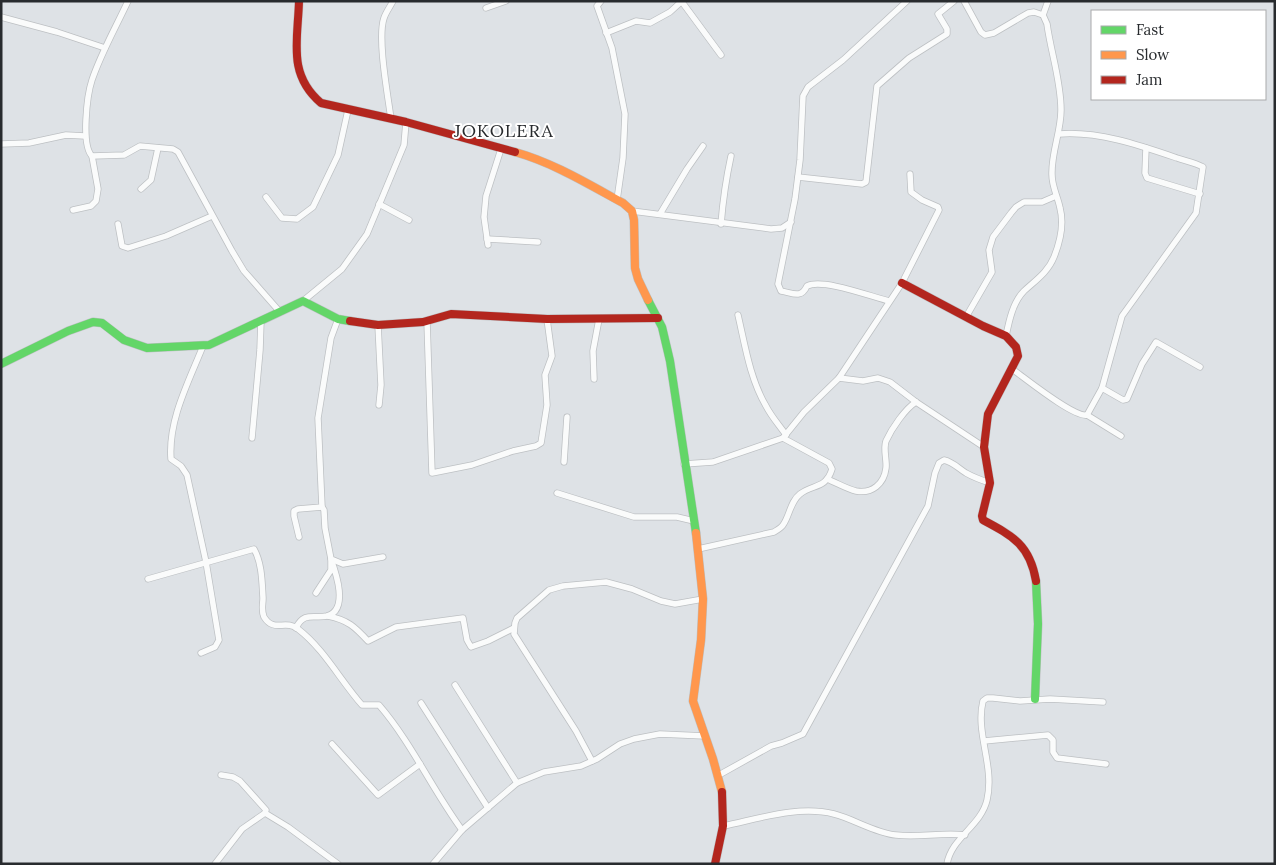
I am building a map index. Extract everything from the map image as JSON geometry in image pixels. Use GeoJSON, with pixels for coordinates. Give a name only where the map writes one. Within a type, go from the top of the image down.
{"type":"FeatureCollection","features":[{"type":"Feature","properties":{"kind":"street"},"geometry":{"type":"LineString","coordinates":[[73,210],[90,206],[96,201],[98,189],[92,156],[87,149],[84,136],[92,82],[105,48],[128,1]]}},
{"type":"Feature","properties":{"kind":"street"},"geometry":{"type":"LineString","coordinates":[[299,1],[297,64],[300,76],[313,98],[321,103],[406,122],[535,158],[556,167],[617,200],[632,211],[771,229],[782,228],[791,221]]}},
{"type":"Feature","properties":{"kind":"street"},"geometry":{"type":"LineString","coordinates":[[391,119],[382,27],[384,17],[393,1]]}},
{"type":"Feature","properties":{"kind":"street"},"geometry":{"type":"LineString","coordinates":[[486,8],[506,1]]}},
{"type":"Feature","properties":{"kind":"street"},"geometry":{"type":"LineString","coordinates":[[889,302],[850,290],[814,284],[808,286],[802,295],[780,290],[778,284],[798,177],[802,100],[805,92],[808,87],[855,50],[907,1]]}},
{"type":"Feature","properties":{"kind":"street"},"geometry":{"type":"LineString","coordinates":[[798,177],[862,184],[866,182],[877,86],[909,58],[947,34],[947,29],[938,14],[954,1]]}},
{"type":"Feature","properties":{"kind":"street"},"geometry":{"type":"LineString","coordinates":[[964,1],[980,32],[985,35],[994,33],[1028,13],[1034,12],[1043,15]]}},
{"type":"Feature","properties":{"kind":"street"},"geometry":{"type":"LineString","coordinates":[[1006,336],[1017,301],[1024,291],[1041,277],[1053,259],[1058,245],[1062,219],[1052,173],[1054,148],[1059,134],[1061,108],[1059,86],[1047,24],[1043,15],[1048,1]]}},
{"type":"Feature","properties":{"kind":"street"},"geometry":{"type":"LineString","coordinates":[[606,33],[636,21],[650,23],[670,12],[682,2],[721,55]]}},
{"type":"Feature","properties":{"kind":"street"},"geometry":{"type":"LineString","coordinates":[[598,3],[612,48],[625,114],[623,158],[617,200]]}},
{"type":"Feature","properties":{"kind":"street"},"geometry":{"type":"LineString","coordinates":[[1,17],[58,32],[105,48]]}},
{"type":"Feature","properties":{"kind":"street"},"geometry":{"type":"LineString","coordinates":[[266,197],[282,218],[297,219],[313,207],[338,155],[348,110]]}},
{"type":"Feature","properties":{"kind":"street"},"geometry":{"type":"LineString","coordinates":[[1,364],[93,321],[103,323],[124,340],[138,346],[147,348],[204,346],[221,341],[303,301],[342,269],[366,234],[404,145],[406,122]]}},
{"type":"Feature","properties":{"kind":"street"},"geometry":{"type":"LineString","coordinates":[[1059,134],[1076,132],[1102,136],[1203,167],[1196,213],[1122,316],[1102,388],[1087,415]]}},
{"type":"Feature","properties":{"kind":"street"},"geometry":{"type":"LineString","coordinates":[[1,144],[28,143],[66,136],[84,136]]}},
{"type":"Feature","properties":{"kind":"street"},"geometry":{"type":"LineString","coordinates":[[92,156],[124,155],[139,146],[173,149],[178,152],[212,216],[244,270],[280,312]]}},
{"type":"Feature","properties":{"kind":"street"},"geometry":{"type":"LineString","coordinates":[[660,214],[703,146]]}},
{"type":"Feature","properties":{"kind":"street"},"geometry":{"type":"LineString","coordinates":[[142,190],[151,180],[158,148]]}},
{"type":"Feature","properties":{"kind":"street"},"geometry":{"type":"LineString","coordinates":[[1146,148],[1145,173],[1147,178],[1200,194]]}},
{"type":"Feature","properties":{"kind":"street"},"geometry":{"type":"LineString","coordinates":[[501,149],[486,196],[484,217],[488,242],[538,242]]}},
{"type":"Feature","properties":{"kind":"street"},"geometry":{"type":"LineString","coordinates":[[721,224],[723,194],[731,156]]}},
{"type":"Feature","properties":{"kind":"street"},"geometry":{"type":"LineString","coordinates":[[684,464],[713,462],[785,436],[804,412],[839,378],[902,283],[939,210],[938,207],[922,200],[911,192],[910,174]]}},
{"type":"Feature","properties":{"kind":"street"},"geometry":{"type":"LineString","coordinates":[[966,317],[992,272],[989,250],[993,238],[1011,213],[1024,202],[1042,202],[1056,196]]}},
{"type":"Feature","properties":{"kind":"street"},"geometry":{"type":"LineString","coordinates":[[379,204],[409,220]]}},
{"type":"Feature","properties":{"kind":"street"},"geometry":{"type":"LineString","coordinates":[[632,211],[634,220],[635,268],[638,279],[664,333],[670,361],[698,549],[703,599],[701,640],[693,701],[719,775],[724,808],[724,826],[715,864]]}},
{"type":"Feature","properties":{"kind":"street"},"geometry":{"type":"LineString","coordinates":[[118,224],[122,246],[128,248],[166,236],[212,216]]}},
{"type":"Feature","properties":{"kind":"street"},"geometry":{"type":"LineString","coordinates":[[902,283],[1006,336],[1014,344],[1018,354],[988,414],[984,447],[990,483],[988,498],[982,516],[983,520],[1020,543],[1028,554],[1034,568],[1036,598],[1035,699]]}},
{"type":"Feature","properties":{"kind":"street"},"geometry":{"type":"LineString","coordinates":[[303,301],[338,319],[378,325],[427,321],[450,314],[547,319],[658,318]]}},
{"type":"Feature","properties":{"kind":"street"},"geometry":{"type":"LineString","coordinates":[[698,549],[774,532],[783,525],[791,506],[801,494],[824,483],[832,469],[828,463],[785,436],[766,406],[752,372],[738,315]]}},
{"type":"Feature","properties":{"kind":"street"},"geometry":{"type":"LineString","coordinates":[[328,616],[338,608],[340,600],[324,528],[318,418],[331,338],[338,319]]}},
{"type":"Feature","properties":{"kind":"street"},"geometry":{"type":"LineString","coordinates":[[427,321],[432,473],[472,465],[541,443],[547,405],[545,375],[552,356],[547,319]]}},
{"type":"Feature","properties":{"kind":"street"},"geometry":{"type":"LineString","coordinates":[[594,379],[593,351],[599,319]]}},
{"type":"Feature","properties":{"kind":"street"},"geometry":{"type":"LineString","coordinates":[[252,438],[261,321]]}},
{"type":"Feature","properties":{"kind":"street"},"geometry":{"type":"LineString","coordinates":[[378,325],[381,386],[379,405]]}},
{"type":"Feature","properties":{"kind":"street"},"geometry":{"type":"LineString","coordinates":[[1102,388],[1123,400],[1127,399],[1142,364],[1156,342],[1200,367]]}},
{"type":"Feature","properties":{"kind":"street"},"geometry":{"type":"LineString","coordinates":[[201,654],[215,647],[220,640],[206,562],[189,492],[187,475],[171,459],[170,450],[174,423],[179,407],[204,346]]}},
{"type":"Feature","properties":{"kind":"street"},"geometry":{"type":"LineString","coordinates":[[1012,369],[1071,412],[1083,416],[1087,415],[1121,436]]}},
{"type":"Feature","properties":{"kind":"street"},"geometry":{"type":"LineString","coordinates":[[839,378],[863,381],[878,378],[890,382],[916,402],[984,447]]}},
{"type":"Feature","properties":{"kind":"street"},"geometry":{"type":"LineString","coordinates":[[429,444],[434,407],[432,391]]}},
{"type":"Feature","properties":{"kind":"street"},"geometry":{"type":"LineString","coordinates":[[828,479],[855,491],[871,491],[876,487],[883,478],[886,468],[886,443],[905,410],[916,402]]}},
{"type":"Feature","properties":{"kind":"street"},"geometry":{"type":"LineString","coordinates":[[564,462],[567,417]]}},
{"type":"Feature","properties":{"kind":"street"},"geometry":{"type":"LineString","coordinates":[[719,775],[765,748],[803,734],[928,506],[939,463],[944,460],[952,462],[972,476],[990,483]]}},
{"type":"Feature","properties":{"kind":"street"},"geometry":{"type":"LineString","coordinates":[[556,493],[634,517],[677,517],[694,521]]}},
{"type":"Feature","properties":{"kind":"street"},"geometry":{"type":"LineString","coordinates":[[299,538],[294,511],[298,509],[322,508]]}},
{"type":"Feature","properties":{"kind":"street"},"geometry":{"type":"LineString","coordinates":[[148,579],[254,549],[259,557],[262,610],[269,623],[274,626],[289,625],[296,628],[312,641],[362,705],[378,705],[393,722],[462,830]]}},
{"type":"Feature","properties":{"kind":"street"},"geometry":{"type":"LineString","coordinates":[[331,559],[343,564],[384,557]]}},
{"type":"Feature","properties":{"kind":"street"},"geometry":{"type":"LineString","coordinates":[[316,593],[331,570],[331,559]]}},
{"type":"Feature","properties":{"kind":"street"},"geometry":{"type":"LineString","coordinates":[[592,761],[576,731],[514,634],[515,623],[521,613],[554,587],[606,582],[632,589],[661,602],[675,604],[703,599]]}},
{"type":"Feature","properties":{"kind":"street"},"geometry":{"type":"LineString","coordinates":[[296,628],[299,621],[307,617],[328,616],[341,618],[354,626],[368,641],[396,627],[463,618],[467,640],[471,647],[514,628]]}},
{"type":"Feature","properties":{"kind":"street"},"geometry":{"type":"LineString","coordinates":[[455,685],[517,782]]}},
{"type":"Feature","properties":{"kind":"street"},"geometry":{"type":"LineString","coordinates":[[947,864],[951,852],[983,812],[987,800],[989,767],[984,741],[981,706],[984,699],[1103,702]]}},
{"type":"Feature","properties":{"kind":"street"},"geometry":{"type":"LineString","coordinates":[[421,703],[488,808]]}},
{"type":"Feature","properties":{"kind":"street"},"geometry":{"type":"LineString","coordinates":[[433,864],[462,830],[517,782],[544,772],[581,766],[620,744],[644,736],[660,734],[705,736]]}},
{"type":"Feature","properties":{"kind":"street"},"geometry":{"type":"LineString","coordinates":[[984,741],[1048,735],[1053,740],[1053,752],[1057,758],[1106,764]]}},
{"type":"Feature","properties":{"kind":"street"},"geometry":{"type":"LineString","coordinates":[[332,744],[378,795],[420,764]]}},
{"type":"Feature","properties":{"kind":"street"},"geometry":{"type":"LineString","coordinates":[[221,775],[240,782],[265,808],[266,813],[338,864]]}},
{"type":"Feature","properties":{"kind":"street"},"geometry":{"type":"LineString","coordinates":[[724,826],[762,817],[808,811],[837,815],[893,835],[913,836],[952,833],[965,835]]}},
{"type":"Feature","properties":{"kind":"street"},"geometry":{"type":"LineString","coordinates":[[215,864],[242,829],[266,813]]}},
{"type":"Feature","properties":{"kind":"traffic: fast"},"geometry":{"type":"LineString","coordinates":[[648,300],[662,327],[670,361],[696,533]]}},
{"type":"Feature","properties":{"kind":"traffic: fast"},"geometry":{"type":"LineString","coordinates":[[1,364],[68,331],[93,322],[102,323],[124,340],[147,348],[209,345],[303,301],[338,319],[350,321]]}},
{"type":"Feature","properties":{"kind":"traffic: fast"},"geometry":{"type":"LineString","coordinates":[[1035,699],[1038,624],[1036,581]]}},
{"type":"Feature","properties":{"kind":"traffic: slow"},"geometry":{"type":"LineString","coordinates":[[515,152],[543,162],[570,175],[623,203],[632,211],[634,220],[635,268],[648,300]]}},
{"type":"Feature","properties":{"kind":"traffic: slow"},"geometry":{"type":"LineString","coordinates":[[696,533],[703,599],[701,640],[693,701],[722,792]]}},
{"type":"Feature","properties":{"kind":"traffic: jam"},"geometry":{"type":"LineString","coordinates":[[299,1],[297,43],[299,68],[310,92],[321,103],[406,122],[515,152]]}},
{"type":"Feature","properties":{"kind":"traffic: jam"},"geometry":{"type":"LineString","coordinates":[[902,283],[983,326],[1006,336],[1016,347],[1018,356],[988,414],[984,447],[990,483],[982,516],[983,520],[1003,531],[1025,550],[1036,581]]}},
{"type":"Feature","properties":{"kind":"traffic: jam"},"geometry":{"type":"LineString","coordinates":[[350,321],[378,325],[423,322],[451,314],[547,319],[658,318]]}},
{"type":"Feature","properties":{"kind":"traffic: jam"},"geometry":{"type":"LineString","coordinates":[[715,864],[723,826],[722,792]]}},
{"type":"Feature","properties":{"kind":"district","name":"JOKOLERA"},"geometry":{"type":"Point","coordinates":[504,130]}}]}
